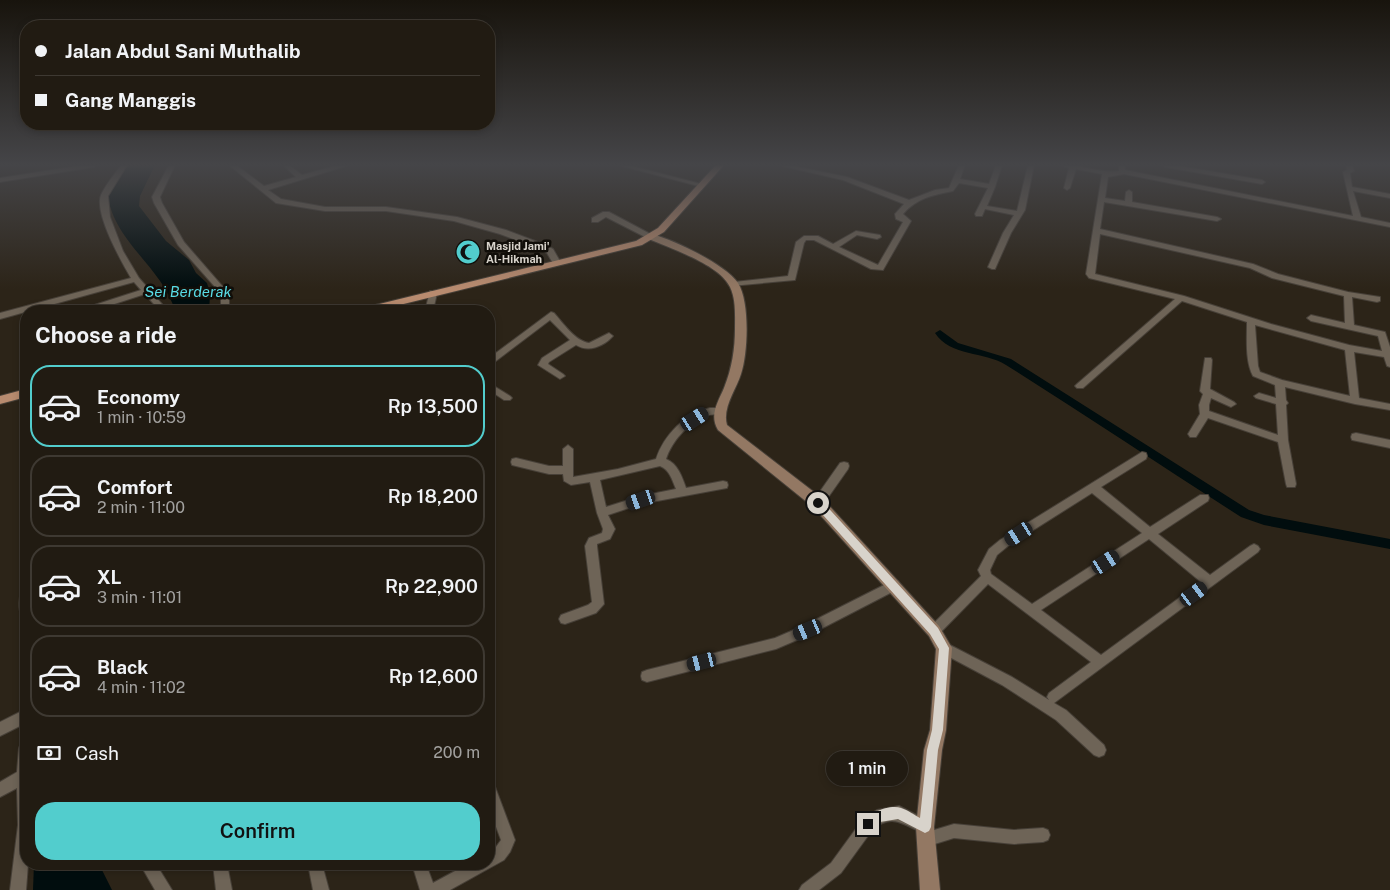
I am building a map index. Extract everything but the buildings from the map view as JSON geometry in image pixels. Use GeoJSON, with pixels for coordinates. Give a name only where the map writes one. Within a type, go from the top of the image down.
{"type":"FeatureCollection","features":[{"type":"Feature","properties":{"kind":"main road"},"geometry":{"type":"LineString","coordinates":[[386,305],[639,243],[661,230],[682,207]]}},
{"type":"Feature","properties":{"kind":"main road"},"geometry":{"type":"LineString","coordinates":[[0,400],[20,395]]}},
{"type":"Feature","properties":{"kind":"street"},"geometry":{"type":"LineString","coordinates":[[105,207],[105,214],[120,250],[136,279],[159,305]]}},
{"type":"Feature","properties":{"kind":"street"},"geometry":{"type":"LineString","coordinates":[[159,207],[181,243],[219,287],[225,297],[225,305]]}},
{"type":"Feature","properties":{"kind":"street"},"geometry":{"type":"LineString","coordinates":[[309,207],[325,209],[386,209],[475,224],[540,246],[550,251],[557,263]]}},
{"type":"Feature","properties":{"kind":"street"},"geometry":{"type":"LineString","coordinates":[[734,284],[792,278],[800,242],[804,238],[815,238],[874,267],[880,268],[907,221],[899,216],[906,207]]}},
{"type":"Feature","properties":{"kind":"street"},"geometry":{"type":"LineString","coordinates":[[980,214],[983,207],[1019,214]]}},
{"type":"Feature","properties":{"kind":"street"},"geometry":{"type":"LineString","coordinates":[[992,267],[1007,233],[1019,214],[1021,207]]}},
{"type":"Feature","properties":{"kind":"street"},"geometry":{"type":"LineString","coordinates":[[1100,207],[1090,274],[1092,276],[1181,298],[1389,360],[1386,335],[1311,318]]}},
{"type":"Feature","properties":{"kind":"street"},"geometry":{"type":"LineString","coordinates":[[1142,207],[1217,220]]}},
{"type":"Feature","properties":{"kind":"street"},"geometry":{"type":"LineString","coordinates":[[1297,207],[1390,226]]}},
{"type":"Feature","properties":{"kind":"street"},"geometry":{"type":"LineString","coordinates":[[1354,207],[1358,219]]}},
{"type":"Feature","properties":{"kind":"street"},"geometry":{"type":"LineString","coordinates":[[595,220],[606,214],[716,268],[734,284],[738,298],[740,339],[737,361],[720,411],[719,418],[722,427],[818,503],[934,631],[944,648],[1007,682],[1061,715],[1099,750]]}},
{"type":"Feature","properties":{"kind":"street"},"geometry":{"type":"LineString","coordinates":[[1098,231],[1253,266],[1276,276],[1377,300]]}},
{"type":"Feature","properties":{"kind":"street"},"geometry":{"type":"LineString","coordinates":[[834,247],[856,232],[877,237]]}},
{"type":"Feature","properties":{"kind":"street"},"geometry":{"type":"LineString","coordinates":[[40,305],[136,279]]}},
{"type":"Feature","properties":{"kind":"street"},"geometry":{"type":"LineString","coordinates":[[105,305],[147,292]]}},
{"type":"Feature","properties":{"kind":"street"},"geometry":{"type":"LineString","coordinates":[[430,305],[433,293]]}},
{"type":"Feature","properties":{"kind":"street"},"geometry":{"type":"LineString","coordinates":[[1348,294],[1350,327]]}},
{"type":"Feature","properties":{"kind":"street"},"geometry":{"type":"LineString","coordinates":[[1080,386],[1181,298]]}},
{"type":"Feature","properties":{"kind":"street"},"geometry":{"type":"LineString","coordinates":[[0,316],[20,311]]}},
{"type":"Feature","properties":{"kind":"street"},"geometry":{"type":"LineString","coordinates":[[495,357],[551,315],[576,341],[588,346],[609,336]]}},
{"type":"Feature","properties":{"kind":"street"},"geometry":{"type":"LineString","coordinates":[[1251,320],[1253,364],[1256,374],[1280,383],[1355,401],[1390,407]]}},
{"type":"Feature","properties":{"kind":"street"},"geometry":{"type":"LineString","coordinates":[[560,376],[543,365],[545,360],[576,341]]}},
{"type":"Feature","properties":{"kind":"street"},"geometry":{"type":"LineString","coordinates":[[1349,348],[1355,401]]}},
{"type":"Feature","properties":{"kind":"street"},"geometry":{"type":"LineString","coordinates":[[1208,360],[1205,391],[1231,404]]}},
{"type":"Feature","properties":{"kind":"street"},"geometry":{"type":"LineString","coordinates":[[1280,383],[1283,440],[1291,484]]}},
{"type":"Feature","properties":{"kind":"street"},"geometry":{"type":"LineString","coordinates":[[495,390],[507,398]]}},
{"type":"Feature","properties":{"kind":"street"},"geometry":{"type":"LineString","coordinates":[[1193,434],[1205,414],[1204,405],[1208,394]]}},
{"type":"Feature","properties":{"kind":"street"},"geometry":{"type":"LineString","coordinates":[[1258,396],[1282,403]]}},
{"type":"Feature","properties":{"kind":"street"},"geometry":{"type":"LineString","coordinates":[[660,462],[663,451],[671,439],[684,426],[705,412],[720,411]]}},
{"type":"Feature","properties":{"kind":"street"},"geometry":{"type":"LineString","coordinates":[[1205,414],[1214,415],[1248,430],[1283,440]]}},
{"type":"Feature","properties":{"kind":"street"},"geometry":{"type":"LineString","coordinates":[[1356,437],[1390,444]]}},
{"type":"Feature","properties":{"kind":"street"},"geometry":{"type":"LineString","coordinates":[[568,449],[568,478],[571,481],[618,473],[660,462],[666,463],[675,473],[682,492]]}},
{"type":"Feature","properties":{"kind":"street"},"geometry":{"type":"LineString","coordinates":[[1101,662],[987,577],[984,570],[993,552],[1004,543],[1142,456]]}},
{"type":"Feature","properties":{"kind":"street"},"geometry":{"type":"LineString","coordinates":[[516,462],[549,470],[568,470]]}},
{"type":"Feature","properties":{"kind":"street"},"geometry":{"type":"LineString","coordinates":[[818,503],[844,466]]}},
{"type":"Feature","properties":{"kind":"street"},"geometry":{"type":"LineString","coordinates":[[565,619],[592,609],[598,604],[591,546],[593,541],[606,536],[609,529],[602,513],[594,477]]}},
{"type":"Feature","properties":{"kind":"street"},"geometry":{"type":"LineString","coordinates":[[602,513],[641,500],[723,485]]}},
{"type":"Feature","properties":{"kind":"street"},"geometry":{"type":"LineString","coordinates":[[1093,487],[1210,582]]}},
{"type":"Feature","properties":{"kind":"street"},"geometry":{"type":"LineString","coordinates":[[1032,610],[1204,498]]}},
{"type":"Feature","properties":{"kind":"street"},"geometry":{"type":"LineString","coordinates":[[1054,697],[1254,549]]}},
{"type":"Feature","properties":{"kind":"street"},"geometry":{"type":"LineString","coordinates":[[934,631],[987,577]]}},
{"type":"Feature","properties":{"kind":"street"},"geometry":{"type":"LineString","coordinates":[[647,676],[776,643],[808,630],[894,585]]}},
{"type":"Feature","properties":{"kind":"street"},"geometry":{"type":"LineString","coordinates":[[930,890],[925,833],[933,750],[938,730],[944,648]]}},
{"type":"Feature","properties":{"kind":"street"},"geometry":{"type":"LineString","coordinates":[[0,729],[20,719]]}},
{"type":"Feature","properties":{"kind":"street"},"geometry":{"type":"LineString","coordinates":[[0,790],[20,778]]}},
{"type":"Feature","properties":{"kind":"street"},"geometry":{"type":"LineString","coordinates":[[495,805],[508,840],[506,848],[495,857]]}},
{"type":"Feature","properties":{"kind":"street"},"geometry":{"type":"LineString","coordinates":[[806,890],[836,868],[868,824],[877,817],[899,813],[925,833],[954,831],[1014,837],[1042,835]]}},
{"type":"Feature","properties":{"kind":"street"},"geometry":{"type":"LineString","coordinates":[[18,890],[20,870]]}},
{"type":"Feature","properties":{"kind":"street"},"geometry":{"type":"LineString","coordinates":[[151,870],[164,890]]}},
{"type":"Feature","properties":{"kind":"street"},"geometry":{"type":"LineString","coordinates":[[221,870],[224,890]]}},
{"type":"Feature","properties":{"kind":"street"},"geometry":{"type":"LineString","coordinates":[[316,870],[321,890]]}},
{"type":"Feature","properties":{"kind":"street"},"geometry":{"type":"LineString","coordinates":[[421,870],[428,890]]}},
{"type":"Feature","properties":{"kind":"street"},"geometry":{"type":"LineString","coordinates":[[435,890],[472,870]]}},
{"type":"Feature","properties":{"kind":"water","name":"Sei Berderak"},"geometry":{"type":"Polygon","coordinates":[[[111,207],[139,207],[166,241],[189,260],[196,273],[207,283],[210,295],[209,305],[173,305],[160,281],[119,227],[111,207]]]}},
{"type":"Feature","properties":{"kind":"water"},"geometry":{"type":"Polygon","coordinates":[[[34,870],[102,870],[112,890],[33,890],[34,870]]]}},
{"type":"Feature","properties":{"kind":"waterway"},"geometry":{"type":"LineString","coordinates":[[940,333],[945,340],[954,345],[1007,361],[1245,514],[1264,520],[1390,544]]}},
{"type":"Feature","properties":{"kind":"place","name":"Masjid Jami' Al-Hikmah"},"geometry":{"type":"Point","coordinates":[468,252]}},
{"type":"Feature","properties":{"kind":"route"},"geometry":{"type":"LineString","coordinates":[[818,503],[934,631],[944,648],[938,730],[933,750],[925,827],[899,813],[877,817],[868,824]]}}]}
